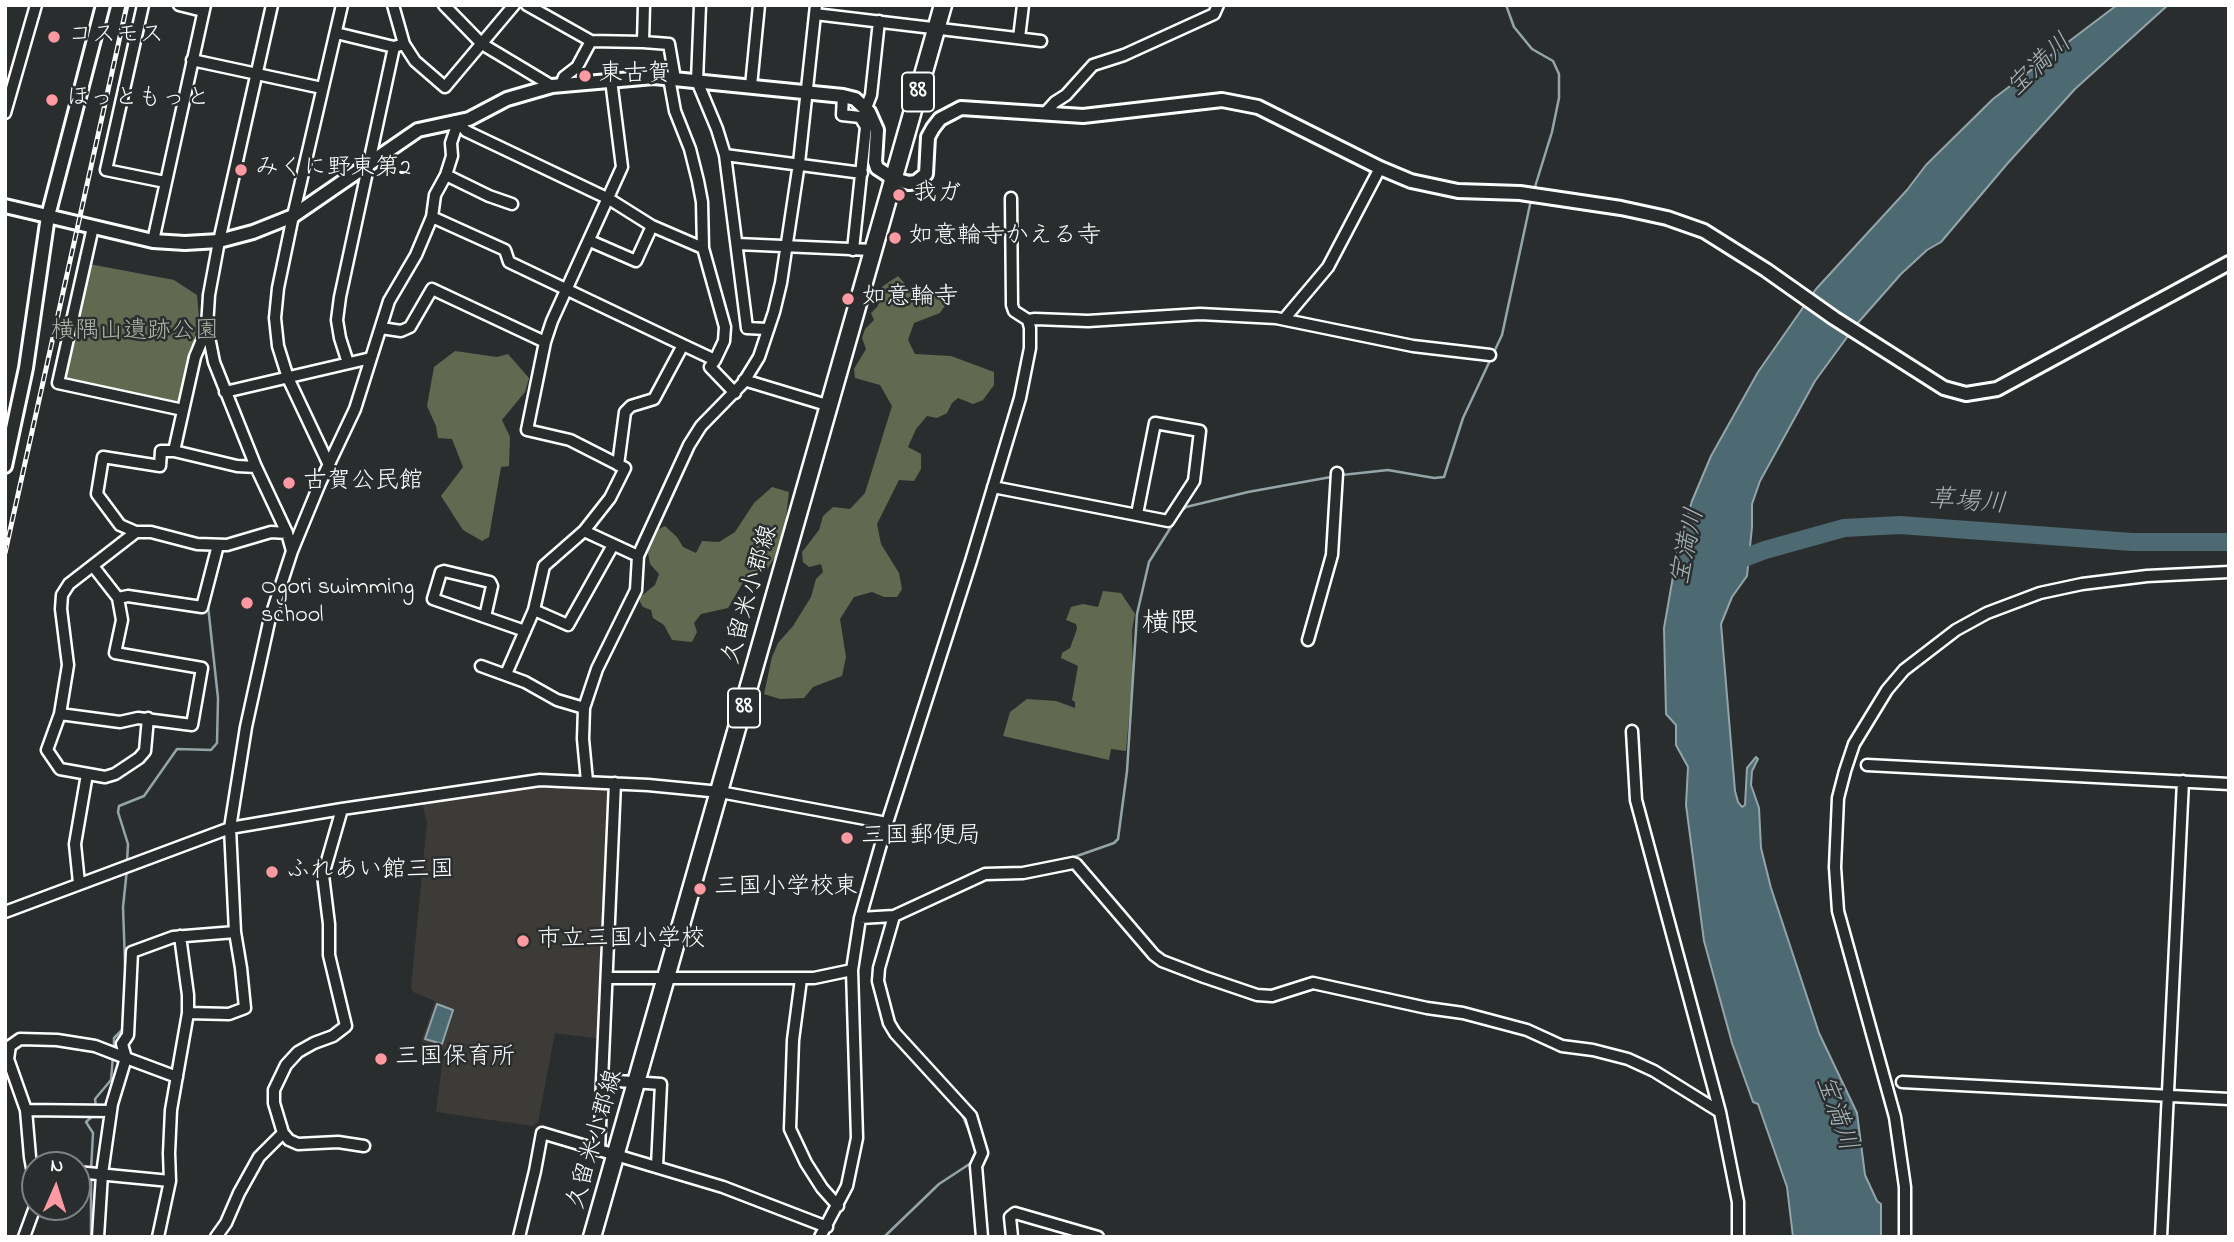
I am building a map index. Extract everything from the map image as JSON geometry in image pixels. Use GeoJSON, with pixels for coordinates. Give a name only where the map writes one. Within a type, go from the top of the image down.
{"type":"FeatureCollection","features":[{"type":"Feature","properties":{"kind":"main road","name":"久留米小郡線"},"geometry":{"type":"LineString","coordinates":[[592,1237],[943,5]]}},
{"type":"Feature","properties":{"kind":"street"},"geometry":{"type":"LineString","coordinates":[[5,113],[37,5]]}},
{"type":"Feature","properties":{"kind":"street"},"geometry":{"type":"LineString","coordinates":[[5,466],[26,368],[48,216],[103,5]]}},
{"type":"Feature","properties":{"kind":"street"},"geometry":{"type":"LineString","coordinates":[[143,5],[106,170],[165,183]]}},
{"type":"Feature","properties":{"kind":"street"},"geometry":{"type":"LineString","coordinates":[[153,241],[204,8],[179,5]]}},
{"type":"Feature","properties":{"kind":"street"},"geometry":{"type":"LineString","coordinates":[[272,5],[219,241],[209,295],[207,327],[214,362],[225,392],[287,533],[292,551]]}},
{"type":"Feature","properties":{"kind":"street"},"geometry":{"type":"LineString","coordinates":[[329,465],[288,378],[278,346],[275,318],[278,288],[293,216],[342,5]]}},
{"type":"Feature","properties":{"kind":"street"},"geometry":{"type":"LineString","coordinates":[[348,363],[339,329],[340,297],[369,162],[399,46],[393,5]]}},
{"type":"Feature","properties":{"kind":"street"},"geometry":{"type":"LineString","coordinates":[[444,5],[482,44],[557,85]]}},
{"type":"Feature","properties":{"kind":"street"},"geometry":{"type":"LineString","coordinates":[[336,33],[399,46],[445,87],[514,5]]}},
{"type":"Feature","properties":{"kind":"street"},"geometry":{"type":"LineString","coordinates":[[527,5],[591,41],[669,44],[675,111],[690,149],[702,202],[703,248],[725,327],[724,341],[710,367],[736,393]]}},
{"type":"Feature","properties":{"kind":"street"},"geometry":{"type":"LineString","coordinates":[[643,42],[644,5]]}},
{"type":"Feature","properties":{"kind":"street"},"geometry":{"type":"LineString","coordinates":[[700,5],[697,81],[725,155],[747,328],[767,329]]}},
{"type":"Feature","properties":{"kind":"street"},"geometry":{"type":"LineString","coordinates":[[751,86],[759,5]]}},
{"type":"Feature","properties":{"kind":"street"},"geometry":{"type":"LineString","coordinates":[[1019,38],[1023,5]]}},
{"type":"Feature","properties":{"kind":"street"},"geometry":{"type":"LineString","coordinates":[[1045,113],[1066,95],[1093,65],[1124,55],[1214,14],[1218,5]]}},
{"type":"Feature","properties":{"kind":"street"},"geometry":{"type":"LineString","coordinates":[[587,781],[583,739],[584,708],[597,669],[636,590],[638,556],[689,445],[701,426],[736,393],[759,357],[774,312],[799,163],[815,10],[879,21],[1041,40]]}},
{"type":"Feature","properties":{"kind":"street"},"geometry":{"type":"LineString","coordinates":[[866,108],[871,95],[879,21]]}},
{"type":"Feature","properties":{"kind":"street"},"geometry":{"type":"LineString","coordinates":[[557,85],[577,66],[591,41]]}},
{"type":"Feature","properties":{"kind":"street"},"geometry":{"type":"LineString","coordinates":[[192,60],[322,88]]}},
{"type":"Feature","properties":{"kind":"street"},"geometry":{"type":"LineString","coordinates":[[5,206],[153,241],[219,241],[253,232],[293,216],[418,130],[458,122],[507,99],[557,85],[654,77],[855,99],[866,108],[877,130],[876,166],[894,179],[909,183],[922,179],[926,174],[928,137],[940,119],[961,108],[1083,116],[1222,100],[1258,107],[1380,168],[1430,187],[1458,191],[1520,193],[1621,208],[1667,218],[1704,231],[1944,388],[1966,394],[1997,389],[2229,263]]}},
{"type":"Feature","properties":{"kind":"street"},"geometry":{"type":"LineString","coordinates":[[506,674],[534,610],[544,565],[584,531],[610,498],[625,468],[570,440],[527,430],[545,342],[622,167],[611,80]]}},
{"type":"Feature","properties":{"kind":"street"},"geometry":{"type":"LineString","coordinates":[[843,96],[842,115],[860,117],[866,127],[853,250]]}},
{"type":"Feature","properties":{"kind":"street"},"geometry":{"type":"LineString","coordinates":[[458,122],[466,131],[609,199],[652,226],[703,248]]}},
{"type":"Feature","properties":{"kind":"street"},"geometry":{"type":"LineString","coordinates":[[188,1013],[229,1014],[244,1008],[242,968],[235,932],[230,828],[246,727],[269,622],[292,551],[355,409],[389,301],[415,255],[432,217],[435,195],[452,156],[452,143],[458,122]]}},
{"type":"Feature","properties":{"kind":"street"},"geometry":{"type":"LineString","coordinates":[[725,155],[862,173]]}},
{"type":"Feature","properties":{"kind":"street"},"geometry":{"type":"LineString","coordinates":[[1285,318],[1328,267],[1380,168]]}},
{"type":"Feature","properties":{"kind":"street"},"geometry":{"type":"LineString","coordinates":[[446,175],[512,204]]}},
{"type":"Feature","properties":{"kind":"street"},"geometry":{"type":"LineString","coordinates":[[1011,198],[1012,305],[1014,311],[1028,320],[1088,321],[1200,314],[1285,318],[1413,346],[1490,355]]}},
{"type":"Feature","properties":{"kind":"street"},"geometry":{"type":"LineString","coordinates":[[432,217],[505,250],[509,262],[715,360]]}},
{"type":"Feature","properties":{"kind":"street"},"geometry":{"type":"LineString","coordinates":[[590,241],[636,261],[652,226]]}},
{"type":"Feature","properties":{"kind":"street"},"geometry":{"type":"LineString","coordinates":[[93,227],[58,383],[183,410]]}},
{"type":"Feature","properties":{"kind":"street"},"geometry":{"type":"LineString","coordinates":[[737,244],[873,250]]}},
{"type":"Feature","properties":{"kind":"street"},"geometry":{"type":"LineString","coordinates":[[381,328],[401,331],[410,327],[432,289],[545,342]]}},
{"type":"Feature","properties":{"kind":"street"},"geometry":{"type":"LineString","coordinates":[[820,1237],[838,1206],[853,1166],[857,1138],[852,970],[860,918],[887,823],[1020,398],[1028,361],[1028,320]]}},
{"type":"Feature","properties":{"kind":"street"},"geometry":{"type":"LineString","coordinates":[[174,451],[195,357],[207,327]]}},
{"type":"Feature","properties":{"kind":"street"},"geometry":{"type":"LineString","coordinates":[[618,465],[625,412],[654,398],[683,345]]}},
{"type":"Feature","properties":{"kind":"street"},"geometry":{"type":"LineString","coordinates":[[225,392],[371,358]]}},
{"type":"Feature","properties":{"kind":"street"},"geometry":{"type":"LineString","coordinates":[[744,380],[830,406]]}},
{"type":"Feature","properties":{"kind":"street"},"geometry":{"type":"LineString","coordinates":[[993,487],[1168,521],[1194,481],[1200,431],[1155,424],[1136,513]]}},
{"type":"Feature","properties":{"kind":"street"},"geometry":{"type":"LineString","coordinates":[[256,467],[237,466],[174,451],[162,451],[160,467],[103,457],[97,494],[120,525],[136,532],[151,532],[174,540],[218,545],[237,544],[253,536],[271,532],[287,533]]}},
{"type":"Feature","properties":{"kind":"street"},"geometry":{"type":"LineString","coordinates":[[1308,640],[1332,555],[1337,473]]}},
{"type":"Feature","properties":{"kind":"street"},"geometry":{"type":"LineString","coordinates":[[584,531],[638,556]]}},
{"type":"Feature","properties":{"kind":"street"},"geometry":{"type":"LineString","coordinates":[[136,532],[69,584],[62,595],[61,609],[68,665],[60,713],[47,750],[60,769],[105,777],[116,774],[145,751],[148,719]]}},
{"type":"Feature","properties":{"kind":"street"},"geometry":{"type":"LineString","coordinates":[[118,598],[128,596],[202,607],[218,545]]}},
{"type":"Feature","properties":{"kind":"street"},"geometry":{"type":"LineString","coordinates":[[534,610],[568,625],[613,545]]}},
{"type":"Feature","properties":{"kind":"street"},"geometry":{"type":"LineString","coordinates":[[60,713],[120,722],[138,718],[192,724],[202,668],[115,653],[122,620],[118,598],[93,566]]}},
{"type":"Feature","properties":{"kind":"street"},"geometry":{"type":"LineString","coordinates":[[485,617],[492,586],[490,582],[444,570],[441,572],[433,598],[485,617],[525,631]]}},
{"type":"Feature","properties":{"kind":"street"},"geometry":{"type":"LineString","coordinates":[[1905,1237],[1905,1187],[1895,1117],[1838,911],[1835,867],[1838,798],[1854,744],[1887,690],[1903,670],[1956,630],[1987,613],[2040,593],[2082,584],[2147,576],[2229,572]]}},
{"type":"Feature","properties":{"kind":"street"},"geometry":{"type":"LineString","coordinates":[[481,666],[525,681],[557,700],[584,708]]}},
{"type":"Feature","properties":{"kind":"street"},"geometry":{"type":"LineString","coordinates":[[1632,730],[1636,800],[1720,1112],[1738,1202],[1738,1237]]}},
{"type":"Feature","properties":{"kind":"street"},"geometry":{"type":"LineString","coordinates":[[1867,765],[2229,784]]}},
{"type":"Feature","properties":{"kind":"street"},"geometry":{"type":"LineString","coordinates":[[79,883],[75,844],[87,774]]}},
{"type":"Feature","properties":{"kind":"street"},"geometry":{"type":"LineString","coordinates":[[5,912],[230,828],[540,780],[587,781],[720,792],[887,823]]}},
{"type":"Feature","properties":{"kind":"street"},"geometry":{"type":"LineString","coordinates":[[2161,1237],[2183,781]]}},
{"type":"Feature","properties":{"kind":"street"},"geometry":{"type":"LineString","coordinates":[[599,1150],[615,783]]}},
{"type":"Feature","properties":{"kind":"street"},"geometry":{"type":"LineString","coordinates":[[342,809],[323,875],[329,924],[329,955],[346,1026],[333,1036],[298,1052],[286,1065],[274,1090],[274,1103],[283,1133],[289,1140],[298,1144],[338,1142],[363,1146]]}},
{"type":"Feature","properties":{"kind":"street"},"geometry":{"type":"LineString","coordinates":[[860,918],[894,916],[985,874],[1023,873],[1073,863],[1154,955],[1194,973],[1257,995],[1272,996],[1313,983],[1427,1008],[1463,1013],[1527,1030],[1562,1046],[1628,1059],[1654,1071],[1720,1112]]}},
{"type":"Feature","properties":{"kind":"street"},"geometry":{"type":"LineString","coordinates":[[894,916],[879,968],[878,981],[889,1023],[895,1033],[971,1116],[982,1153],[975,1166],[982,1237]]}},
{"type":"Feature","properties":{"kind":"street"},"geometry":{"type":"LineString","coordinates":[[98,1237],[102,1174],[111,1111],[126,1058],[122,1044],[128,1035],[132,952],[173,936],[235,932]]}},
{"type":"Feature","properties":{"kind":"street"},"geometry":{"type":"LineString","coordinates":[[158,1237],[170,1181],[169,1142],[188,1013],[180,936]]}},
{"type":"Feature","properties":{"kind":"street"},"geometry":{"type":"LineString","coordinates":[[607,978],[801,979],[852,970]]}},
{"type":"Feature","properties":{"kind":"street"},"geometry":{"type":"LineString","coordinates":[[801,979],[793,1040],[790,1129],[811,1171],[838,1206]]}},
{"type":"Feature","properties":{"kind":"street"},"geometry":{"type":"LineString","coordinates":[[29,1151],[26,1110],[8,1059],[10,1045],[20,1039],[57,1040],[95,1046],[177,1077]]}},
{"type":"Feature","properties":{"kind":"street"},"geometry":{"type":"LineString","coordinates":[[603,1080],[661,1084],[657,1166]]}},
{"type":"Feature","properties":{"kind":"street"},"geometry":{"type":"LineString","coordinates":[[1902,1082],[2229,1100]]}},
{"type":"Feature","properties":{"kind":"street"},"geometry":{"type":"LineString","coordinates":[[26,1110],[111,1111]]}},
{"type":"Feature","properties":{"kind":"street"},"geometry":{"type":"LineString","coordinates":[[216,1237],[226,1223],[259,1157],[283,1133]]}},
{"type":"Feature","properties":{"kind":"street"},"geometry":{"type":"LineString","coordinates":[[519,1237],[541,1133],[723,1187],[827,1227]]}},
{"type":"Feature","properties":{"kind":"street"},"geometry":{"type":"LineString","coordinates":[[91,1173],[170,1181]]}},
{"type":"Feature","properties":{"kind":"street"},"geometry":{"type":"LineString","coordinates":[[1012,1237],[1010,1217],[1015,1213],[1098,1237]]}},
{"type":"Feature","properties":{"kind":"shaded area"},"geometry":{"type":"Polygon","coordinates":[[[544,786],[611,792],[601,1039],[555,1033],[538,1122],[533,1126],[436,1112],[444,1049],[421,1042],[435,1001],[413,992],[411,987],[427,823],[422,803],[544,786]]]}},
{"type":"Feature","properties":{"kind":"green space","name":"横隅山遺跡公園"},"geometry":{"type":"Polygon","coordinates":[[[89,264],[174,280],[197,295],[199,317],[180,402],[174,405],[67,381],[64,376],[89,264]]]}},
{"type":"Feature","properties":{"kind":"green space"},"geometry":{"type":"Polygon","coordinates":[[[898,276],[914,294],[915,304],[924,303],[938,293],[946,304],[940,313],[914,323],[908,340],[915,354],[951,356],[994,372],[994,385],[983,400],[973,404],[958,398],[947,413],[937,418],[927,416],[916,429],[908,447],[921,454],[921,469],[914,481],[899,480],[877,524],[881,544],[899,573],[902,589],[897,597],[884,597],[872,592],[854,597],[840,619],[846,657],[842,676],[813,687],[804,698],[780,699],[764,694],[772,657],[778,643],[793,626],[811,597],[816,579],[823,572],[821,564],[809,567],[803,562],[802,552],[819,530],[823,516],[833,507],[850,509],[865,493],[892,406],[880,385],[855,378],[854,369],[866,349],[862,338],[865,329],[874,320],[871,313],[878,306],[876,295],[883,286],[898,276]]]}},
{"type":"Feature","properties":{"kind":"green space"},"geometry":{"type":"Polygon","coordinates":[[[455,351],[497,357],[508,354],[529,378],[525,392],[502,420],[510,437],[509,466],[501,467],[489,537],[482,541],[463,530],[441,496],[463,467],[452,439],[438,438],[427,406],[434,367],[455,351]]]}},
{"type":"Feature","properties":{"kind":"green space"},"geometry":{"type":"Polygon","coordinates":[[[772,487],[789,492],[784,536],[768,568],[745,579],[728,608],[701,614],[694,623],[697,632],[692,642],[672,640],[664,625],[653,618],[651,610],[643,607],[640,602],[640,597],[655,585],[659,574],[650,564],[648,552],[659,529],[665,526],[683,547],[696,553],[702,541],[719,542],[735,532],[754,503],[772,487]]]}},
{"type":"Feature","properties":{"kind":"green space"},"geometry":{"type":"Polygon","coordinates":[[[1103,591],[1121,593],[1135,614],[1126,751],[1111,749],[1109,760],[1003,736],[1010,712],[1027,699],[1056,701],[1075,708],[1075,702],[1072,700],[1078,666],[1061,658],[1062,653],[1070,648],[1077,629],[1076,624],[1066,620],[1071,607],[1083,604],[1098,607],[1103,591]]]}},
{"type":"Feature","properties":{"kind":"water","name":"宝満川"},"geometry":{"type":"Polygon","coordinates":[[[2117,5],[2168,5],[2075,89],[1941,242],[1927,250],[1901,274],[1856,325],[1815,381],[1760,481],[1752,504],[1747,576],[1732,597],[1721,624],[1735,791],[1742,807],[1745,805],[1747,768],[1756,757],[1758,759],[1752,771],[1751,785],[1759,808],[1761,848],[1771,888],[1819,1033],[1857,1113],[1865,1175],[1881,1204],[1881,1237],[1793,1237],[1787,1187],[1758,1104],[1753,1102],[1732,1043],[1704,941],[1686,805],[1688,767],[1676,745],[1676,725],[1666,714],[1664,628],[1678,548],[1692,501],[1711,456],[1758,372],[1816,289],[1907,190],[1926,165],[1993,99],[2117,5]]]}},
{"type":"Feature","properties":{"kind":"water"},"geometry":{"type":"Polygon","coordinates":[[[437,1004],[453,1010],[442,1044],[425,1039],[437,1004]]]}},
{"type":"Feature","properties":{"kind":"waterway"},"geometry":{"type":"LineString","coordinates":[[1506,5],[1514,27],[1532,49],[1553,61],[1559,74],[1559,98],[1552,132],[1534,190]]}},
{"type":"Feature","properties":{"kind":"waterway"},"geometry":{"type":"LineString","coordinates":[[1044,864],[1077,856],[1114,843],[1118,839],[1127,771],[1137,614],[1149,562],[1181,511],[1186,507],[1248,492],[1342,475],[1388,470],[1434,478],[1444,477],[1463,418],[1502,335],[1531,200]]}},
{"type":"Feature","properties":{"kind":"waterway","name":"草場川"},"geometry":{"type":"LineString","coordinates":[[1728,564],[1765,550],[1844,528],[1900,525],[2132,542],[2229,542]]}},
{"type":"Feature","properties":{"kind":"waterway"},"geometry":{"type":"LineString","coordinates":[[127,862],[128,844],[118,812],[119,806],[144,796],[177,749],[211,750],[217,743],[218,698],[208,606],[222,554]]}},
{"type":"Feature","properties":{"kind":"waterway"},"geometry":{"type":"LineString","coordinates":[[126,991],[123,907],[127,869]]}},
{"type":"Feature","properties":{"kind":"waterway"},"geometry":{"type":"LineString","coordinates":[[915,901],[966,877]]}},
{"type":"Feature","properties":{"kind":"waterway"},"geometry":{"type":"LineString","coordinates":[[876,964],[880,947]]}},
{"type":"Feature","properties":{"kind":"waterway"},"geometry":{"type":"LineString","coordinates":[[874,985],[890,1035]]}},
{"type":"Feature","properties":{"kind":"waterway"},"geometry":{"type":"LineString","coordinates":[[114,1049],[114,1038],[124,1028]]}},
{"type":"Feature","properties":{"kind":"waterway"},"geometry":{"type":"LineString","coordinates":[[895,1040],[954,1104]]}},
{"type":"Feature","properties":{"kind":"waterway"},"geometry":{"type":"LineString","coordinates":[[96,1107],[95,1099],[111,1080],[113,1056]]}},
{"type":"Feature","properties":{"kind":"waterway"},"geometry":{"type":"LineString","coordinates":[[961,1112],[972,1138]]}},
{"type":"Feature","properties":{"kind":"waterway"},"geometry":{"type":"LineString","coordinates":[[91,1171],[93,1133],[86,1122],[96,1113]]}},
{"type":"Feature","properties":{"kind":"waterway"},"geometry":{"type":"LineString","coordinates":[[884,1237],[939,1184],[971,1163],[976,1154],[974,1144]]}},
{"type":"Feature","properties":{"kind":"waterway"},"geometry":{"type":"LineString","coordinates":[[91,1221],[91,1237]]}},
{"type":"Feature","properties":{"kind":"railway"},"geometry":{"type":"LineString","coordinates":[[5,553],[127,5]]}},
{"type":"Feature","properties":{"kind":"place","name":"コスモス"},"geometry":{"type":"Point","coordinates":[54,37]}},
{"type":"Feature","properties":{"kind":"place","name":"東古賀"},"geometry":{"type":"Point","coordinates":[585,76]}},
{"type":"Feature","properties":{"kind":"place","name":"ほっともっと"},"geometry":{"type":"Point","coordinates":[52,100]}},
{"type":"Feature","properties":{"kind":"place","name":"みくに野東第2"},"geometry":{"type":"Point","coordinates":[241,170]}},
{"type":"Feature","properties":{"kind":"place","name":"我ガ"},"geometry":{"type":"Point","coordinates":[899,195]}},
{"type":"Feature","properties":{"kind":"place","name":"如意輪寺かえる寺"},"geometry":{"type":"Point","coordinates":[895,238]}},
{"type":"Feature","properties":{"kind":"place","name":"如意輪寺"},"geometry":{"type":"Point","coordinates":[848,299]}},
{"type":"Feature","properties":{"kind":"place","name":"古賀公民館"},"geometry":{"type":"Point","coordinates":[289,483]}},
{"type":"Feature","properties":{"kind":"place","name":"Ogori swimming school"},"geometry":{"type":"Point","coordinates":[247,603]}},
{"type":"Feature","properties":{"kind":"place","name":"三国郵便局"},"geometry":{"type":"Point","coordinates":[847,838]}},
{"type":"Feature","properties":{"kind":"place","name":"ふれあい館三国"},"geometry":{"type":"Point","coordinates":[272,872]}},
{"type":"Feature","properties":{"kind":"place","name":"三国小学校東"},"geometry":{"type":"Point","coordinates":[700,889]}},
{"type":"Feature","properties":{"kind":"place","name":"市立三国小学校"},"geometry":{"type":"Point","coordinates":[523,941]}},
{"type":"Feature","properties":{"kind":"place","name":"三国保育所"},"geometry":{"type":"Point","coordinates":[381,1059]}},
{"type":"Feature","properties":{"kind":"district","name":"横隈"},"geometry":{"type":"Point","coordinates":[1170,626]}}]}
